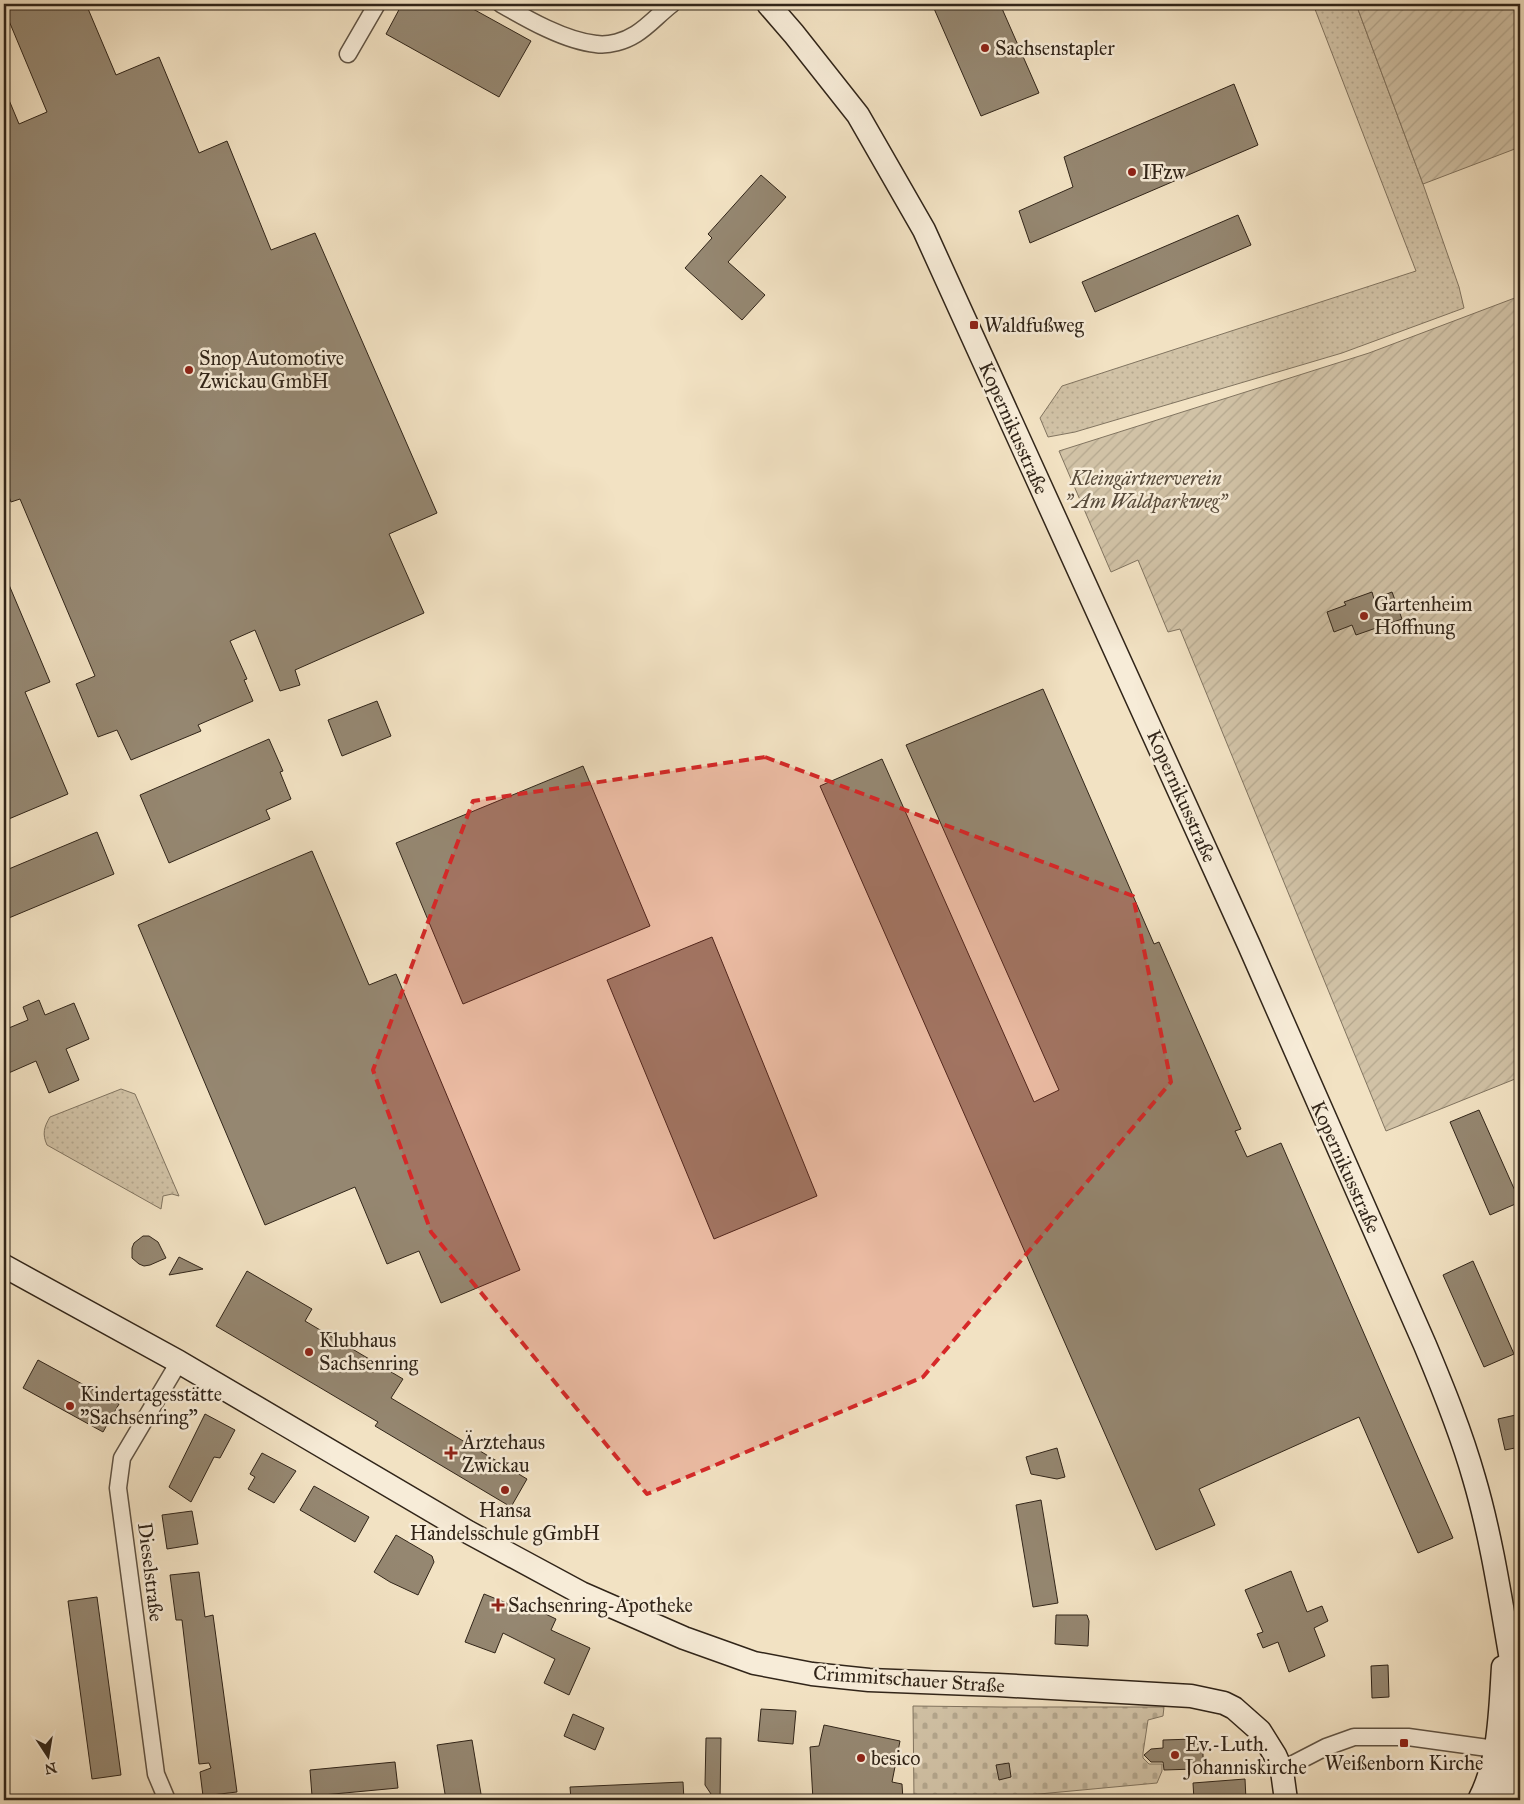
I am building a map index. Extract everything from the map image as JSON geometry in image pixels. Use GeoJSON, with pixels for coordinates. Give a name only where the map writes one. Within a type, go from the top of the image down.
{"type":"FeatureCollection","features":[{"type":"Feature","properties":{"kind":"street"},"geometry":{"type":"LineString","coordinates":[[348,54],[377,4]]}},
{"type":"Feature","properties":{"kind":"street"},"geometry":{"type":"LineString","coordinates":[[501,4],[529,20],[562,34],[597,44],[618,42],[637,34],[672,4]]}},
{"type":"Feature","properties":{"kind":"street","name":"Kopernikusstraße"},"geometry":{"type":"LineString","coordinates":[[768,4],[858,115],[924,230],[1245,936],[1425,1345],[1452,1412],[1474,1477],[1499,1588],[1519,1711],[1515,1756],[1503,1800]]}},
{"type":"Feature","properties":{"kind":"street","name":"Crimmitschauer Straße"},"geometry":{"type":"LineString","coordinates":[[4,1266],[179,1362],[476,1536],[581,1593],[684,1638],[754,1663],[812,1674],[869,1680],[1191,1696],[1224,1703],[1234,1708],[1260,1731],[1275,1755],[1282,1772],[1286,1800]]}},
{"type":"Feature","properties":{"kind":"street","name":"Dieselstraße"},"geometry":{"type":"LineString","coordinates":[[167,1800],[156,1774],[118,1488],[122,1458],[179,1362]]}},
{"type":"Feature","properties":{"kind":"street","name":"Kopernikusstraße"},"geometry":{"type":"LineString","coordinates":[[1478,1800],[1495,1750],[1501,1711],[1505,1631]]}},
{"type":"Feature","properties":{"kind":"street"},"geometry":{"type":"LineString","coordinates":[[1282,1772],[1304,1757],[1326,1746],[1354,1737],[1408,1737],[1495,1750]]}},
{"type":"Feature","properties":{"kind":"highlighted area"},"geometry":{"type":"Polygon","coordinates":[[[765,757],[1133,896],[1171,1082],[923,1377],[647,1494],[431,1232],[373,1070],[473,801],[765,757]]]}},
{"type":"Feature","properties":{"kind":"green space"},"geometry":{"type":"Polygon","coordinates":[[[1313,4],[1356,4],[1423,184],[1459,287],[1464,308],[1342,353],[1075,432],[1048,437],[1040,418],[1062,386],[1416,271],[1313,4]]]}},
{"type":"Feature","properties":{"kind":"green space"},"geometry":{"type":"Polygon","coordinates":[[[1356,4],[1520,4],[1520,147],[1423,184],[1356,4]]]}},
{"type":"Feature","properties":{"kind":"green space","name":"Kleingärtnerverein \"Am Waldparkweg\""},"geometry":{"type":"Polygon","coordinates":[[[1520,296],[1520,1077],[1386,1131],[1180,629],[1168,632],[1138,560],[1111,572],[1059,451],[1369,353],[1520,296]]]}},
{"type":"Feature","properties":{"kind":"green space"},"geometry":{"type":"Polygon","coordinates":[[[121,1089],[135,1094],[179,1196],[172,1194],[163,1196],[161,1209],[47,1145],[45,1141],[44,1131],[50,1117],[121,1089]]]}},
{"type":"Feature","properties":{"kind":"green space"},"geometry":{"type":"Polygon","coordinates":[[[913,1706],[1164,1707],[1163,1716],[1148,1720],[1143,1753],[1143,1758],[1149,1764],[1162,1764],[1162,1771],[1157,1783],[975,1800],[914,1800],[913,1706]]]}},
{"type":"Feature","properties":{"kind":"building","name":"Snop Automotive Zwickau GmbH"},"geometry":{"type":"Polygon","coordinates":[[[4,4],[86,4],[116,75],[159,57],[199,153],[227,141],[271,250],[315,233],[437,513],[389,534],[424,613],[295,670],[300,685],[280,691],[255,630],[230,641],[247,679],[244,680],[253,701],[198,725],[201,731],[131,760],[117,730],[98,737],[76,684],[95,676],[20,499],[11,502],[4,484],[4,88],[19,124],[47,112],[4,9],[4,4]]]}},
{"type":"Feature","properties":{"kind":"building"},"geometry":{"type":"Polygon","coordinates":[[[402,4],[464,4],[531,41],[499,97],[386,34],[402,4]]]}},
{"type":"Feature","properties":{"kind":"building","name":"Sachsenstapler"},"geometry":{"type":"Polygon","coordinates":[[[932,4],[1000,4],[1039,93],[981,116],[932,4]]]}},
{"type":"Feature","properties":{"kind":"building","name":"IFzw"},"geometry":{"type":"Polygon","coordinates":[[[1234,84],[1258,145],[1030,243],[1019,211],[1073,187],[1064,157],[1234,84]]]}},
{"type":"Feature","properties":{"kind":"building"},"geometry":{"type":"Polygon","coordinates":[[[761,175],[786,197],[728,262],[765,295],[742,320],[685,268],[712,238],[708,234],[761,175]]]}},
{"type":"Feature","properties":{"kind":"building","name":"IFzw"},"geometry":{"type":"Polygon","coordinates":[[[1238,215],[1251,245],[1095,312],[1082,282],[1238,215]]]}},
{"type":"Feature","properties":{"kind":"building"},"geometry":{"type":"Polygon","coordinates":[[[4,573],[50,682],[25,692],[68,794],[4,821],[4,573]]]}},
{"type":"Feature","properties":{"kind":"building","name":"Gartenheim Hoffnung"},"geometry":{"type":"Polygon","coordinates":[[[1372,592],[1374,599],[1392,592],[1402,619],[1356,635],[1352,625],[1334,632],[1327,612],[1346,605],[1344,602],[1372,592]]]}},
{"type":"Feature","properties":{"kind":"building"},"geometry":{"type":"Polygon","coordinates":[[[1043,689],[1154,944],[1159,942],[1241,1129],[1235,1131],[1247,1157],[1281,1143],[1453,1538],[1418,1553],[1359,1417],[1199,1489],[1215,1525],[1156,1550],[820,786],[882,759],[1034,1102],[1059,1090],[906,745],[1043,689]]]}},
{"type":"Feature","properties":{"kind":"building"},"geometry":{"type":"Polygon","coordinates":[[[377,701],[391,736],[342,756],[328,720],[377,701]]]}},
{"type":"Feature","properties":{"kind":"building"},"geometry":{"type":"Polygon","coordinates":[[[269,739],[283,771],[280,772],[291,799],[266,810],[270,819],[169,863],[140,795],[269,739]]]}},
{"type":"Feature","properties":{"kind":"building"},"geometry":{"type":"Polygon","coordinates":[[[583,766],[650,926],[463,1004],[396,843],[583,766]]]}},
{"type":"Feature","properties":{"kind":"building"},"geometry":{"type":"Polygon","coordinates":[[[97,832],[114,874],[4,920],[4,871],[97,832]]]}},
{"type":"Feature","properties":{"kind":"building"},"geometry":{"type":"Polygon","coordinates":[[[312,851],[369,985],[396,974],[520,1270],[441,1303],[419,1251],[387,1264],[355,1187],[265,1225],[138,925],[312,851]]]}},
{"type":"Feature","properties":{"kind":"building"},"geometry":{"type":"Polygon","coordinates":[[[712,937],[817,1196],[714,1239],[607,980],[712,937]]]}},
{"type":"Feature","properties":{"kind":"building"},"geometry":{"type":"Polygon","coordinates":[[[39,1000],[45,1015],[74,1003],[89,1039],[66,1049],[79,1080],[49,1093],[36,1061],[4,1075],[4,1030],[28,1020],[23,1007],[39,1000]]]}},
{"type":"Feature","properties":{"kind":"building"},"geometry":{"type":"Polygon","coordinates":[[[1479,1110],[1520,1202],[1490,1215],[1450,1122],[1479,1110]]]}},
{"type":"Feature","properties":{"kind":"building"},"geometry":{"type":"Polygon","coordinates":[[[143,1236],[149,1236],[158,1242],[166,1258],[144,1266],[132,1258],[134,1243],[143,1236]]]}},
{"type":"Feature","properties":{"kind":"building"},"geometry":{"type":"Polygon","coordinates":[[[179,1257],[203,1269],[169,1275],[179,1257]]]}},
{"type":"Feature","properties":{"kind":"building"},"geometry":{"type":"Polygon","coordinates":[[[1473,1261],[1514,1354],[1484,1367],[1443,1275],[1473,1261]]]}},
{"type":"Feature","properties":{"kind":"building","name":"Klubhaus Sachsenring"},"geometry":{"type":"Polygon","coordinates":[[[247,1271],[312,1309],[305,1321],[403,1379],[391,1398],[527,1479],[511,1507],[375,1426],[378,1422],[216,1326],[247,1271]]]}},
{"type":"Feature","properties":{"kind":"building"},"geometry":{"type":"Polygon","coordinates":[[[38,1360],[119,1404],[103,1432],[23,1388],[38,1360]]]}},
{"type":"Feature","properties":{"kind":"building"},"geometry":{"type":"Polygon","coordinates":[[[205,1414],[235,1430],[220,1458],[214,1457],[191,1502],[169,1487],[205,1414]]]}},
{"type":"Feature","properties":{"kind":"building"},"geometry":{"type":"Polygon","coordinates":[[[1520,1414],[1520,1447],[1505,1450],[1498,1419],[1520,1414]]]}},
{"type":"Feature","properties":{"kind":"building"},"geometry":{"type":"Polygon","coordinates":[[[1057,1448],[1065,1477],[1057,1479],[1031,1474],[1026,1457],[1057,1448]]]}},
{"type":"Feature","properties":{"kind":"building"},"geometry":{"type":"Polygon","coordinates":[[[262,1453],[296,1471],[274,1503],[248,1489],[255,1477],[250,1474],[262,1453]]]}},
{"type":"Feature","properties":{"kind":"building"},"geometry":{"type":"Polygon","coordinates":[[[314,1486],[369,1517],[355,1542],[300,1510],[314,1486]]]}},
{"type":"Feature","properties":{"kind":"building"},"geometry":{"type":"Polygon","coordinates":[[[1041,1500],[1058,1603],[1033,1607],[1016,1505],[1041,1500]]]}},
{"type":"Feature","properties":{"kind":"building"},"geometry":{"type":"Polygon","coordinates":[[[192,1511],[198,1544],[167,1549],[162,1515],[192,1511]]]}},
{"type":"Feature","properties":{"kind":"building"},"geometry":{"type":"Polygon","coordinates":[[[396,1535],[432,1556],[434,1562],[418,1595],[374,1572],[396,1535]]]}},
{"type":"Feature","properties":{"kind":"building"},"geometry":{"type":"Polygon","coordinates":[[[1291,1571],[1307,1612],[1322,1606],[1328,1621],[1314,1628],[1325,1656],[1289,1672],[1278,1642],[1263,1648],[1257,1634],[1263,1632],[1245,1590],[1291,1571]]]}},
{"type":"Feature","properties":{"kind":"building"},"geometry":{"type":"Polygon","coordinates":[[[199,1572],[205,1617],[213,1615],[237,1792],[203,1796],[200,1772],[211,1768],[209,1763],[199,1764],[182,1620],[176,1620],[170,1575],[199,1572]]]}},
{"type":"Feature","properties":{"kind":"building"},"geometry":{"type":"Polygon","coordinates":[[[484,1594],[529,1612],[531,1607],[556,1619],[551,1630],[590,1648],[569,1695],[544,1683],[555,1659],[503,1633],[495,1653],[465,1642],[484,1594]]]}},
{"type":"Feature","properties":{"kind":"building"},"geometry":{"type":"Polygon","coordinates":[[[97,1597],[121,1775],[92,1779],[68,1601],[97,1597]]]}},
{"type":"Feature","properties":{"kind":"building"},"geometry":{"type":"Polygon","coordinates":[[[1056,1615],[1087,1615],[1089,1621],[1088,1646],[1055,1644],[1056,1615]]]}},
{"type":"Feature","properties":{"kind":"building"},"geometry":{"type":"Polygon","coordinates":[[[1388,1665],[1389,1697],[1372,1698],[1371,1666],[1388,1665]]]}},
{"type":"Feature","properties":{"kind":"building"},"geometry":{"type":"Polygon","coordinates":[[[761,1709],[796,1711],[793,1744],[758,1741],[761,1709]]]}},
{"type":"Feature","properties":{"kind":"building"},"geometry":{"type":"Polygon","coordinates":[[[573,1714],[604,1728],[595,1750],[564,1736],[573,1714]]]}},
{"type":"Feature","properties":{"kind":"building"},"geometry":{"type":"Polygon","coordinates":[[[824,1725],[900,1741],[892,1782],[902,1784],[903,1800],[813,1800],[810,1747],[819,1746],[824,1725]]]}},
{"type":"Feature","properties":{"kind":"building"},"geometry":{"type":"Polygon","coordinates":[[[706,1738],[721,1738],[720,1800],[715,1800],[705,1785],[706,1738]]]}},
{"type":"Feature","properties":{"kind":"building","name":"Ev.-Luth. Johanniskirche"},"geometry":{"type":"Polygon","coordinates":[[[1194,1739],[1203,1746],[1203,1760],[1195,1769],[1164,1770],[1163,1762],[1151,1762],[1144,1755],[1151,1749],[1163,1748],[1163,1740],[1194,1739]]]}},
{"type":"Feature","properties":{"kind":"building"},"geometry":{"type":"Polygon","coordinates":[[[472,1740],[482,1800],[446,1800],[437,1745],[472,1740]]]}},
{"type":"Feature","properties":{"kind":"building"},"geometry":{"type":"Polygon","coordinates":[[[395,1762],[398,1788],[312,1796],[310,1770],[395,1762]]]}},
{"type":"Feature","properties":{"kind":"building"},"geometry":{"type":"Polygon","coordinates":[[[1009,1763],[1011,1777],[999,1780],[996,1765],[1009,1763]]]}},
{"type":"Feature","properties":{"kind":"building"},"geometry":{"type":"Polygon","coordinates":[[[1245,1779],[1246,1800],[1194,1800],[1193,1783],[1245,1779]]]}},
{"type":"Feature","properties":{"kind":"building"},"geometry":{"type":"Polygon","coordinates":[[[683,1782],[684,1800],[571,1800],[570,1787],[683,1782]]]}},
{"type":"Feature","properties":{"kind":"place","name":"Sachsenstapler"},"geometry":{"type":"Point","coordinates":[985,48]}},
{"type":"Feature","properties":{"kind":"place","name":"IFzw"},"geometry":{"type":"Point","coordinates":[1132,172]}},
{"type":"Feature","properties":{"kind":"place","name":"Waldfußweg"},"geometry":{"type":"Point","coordinates":[974,325]}},
{"type":"Feature","properties":{"kind":"place","name":"Snop Automotive Zwickau GmbH"},"geometry":{"type":"Point","coordinates":[189,370]}},
{"type":"Feature","properties":{"kind":"place","name":"Gartenheim Hoffnung"},"geometry":{"type":"Point","coordinates":[1364,616]}},
{"type":"Feature","properties":{"kind":"place","name":"Klubhaus Sachsenring"},"geometry":{"type":"Point","coordinates":[309,1352]}},
{"type":"Feature","properties":{"kind":"place","name":"Kindertagesstätte \"Sachsenring\""},"geometry":{"type":"Point","coordinates":[70,1406]}},
{"type":"Feature","properties":{"kind":"place","name":"Ärztehaus Zwickau"},"geometry":{"type":"Point","coordinates":[451,1453]}},
{"type":"Feature","properties":{"kind":"place","name":"Hansa Handelsschule gGmbH"},"geometry":{"type":"Point","coordinates":[505,1490]}},
{"type":"Feature","properties":{"kind":"place","name":"Sachsenring-Apotheke"},"geometry":{"type":"Point","coordinates":[498,1605]}},
{"type":"Feature","properties":{"kind":"place","name":"Weißenborn Kirche"},"geometry":{"type":"Point","coordinates":[1404,1743]}},
{"type":"Feature","properties":{"kind":"place","name":"Ev.-Luth. Johanniskirche"},"geometry":{"type":"Point","coordinates":[1175,1755]}},
{"type":"Feature","properties":{"kind":"place","name":"besico"},"geometry":{"type":"Point","coordinates":[861,1758]}}]}
